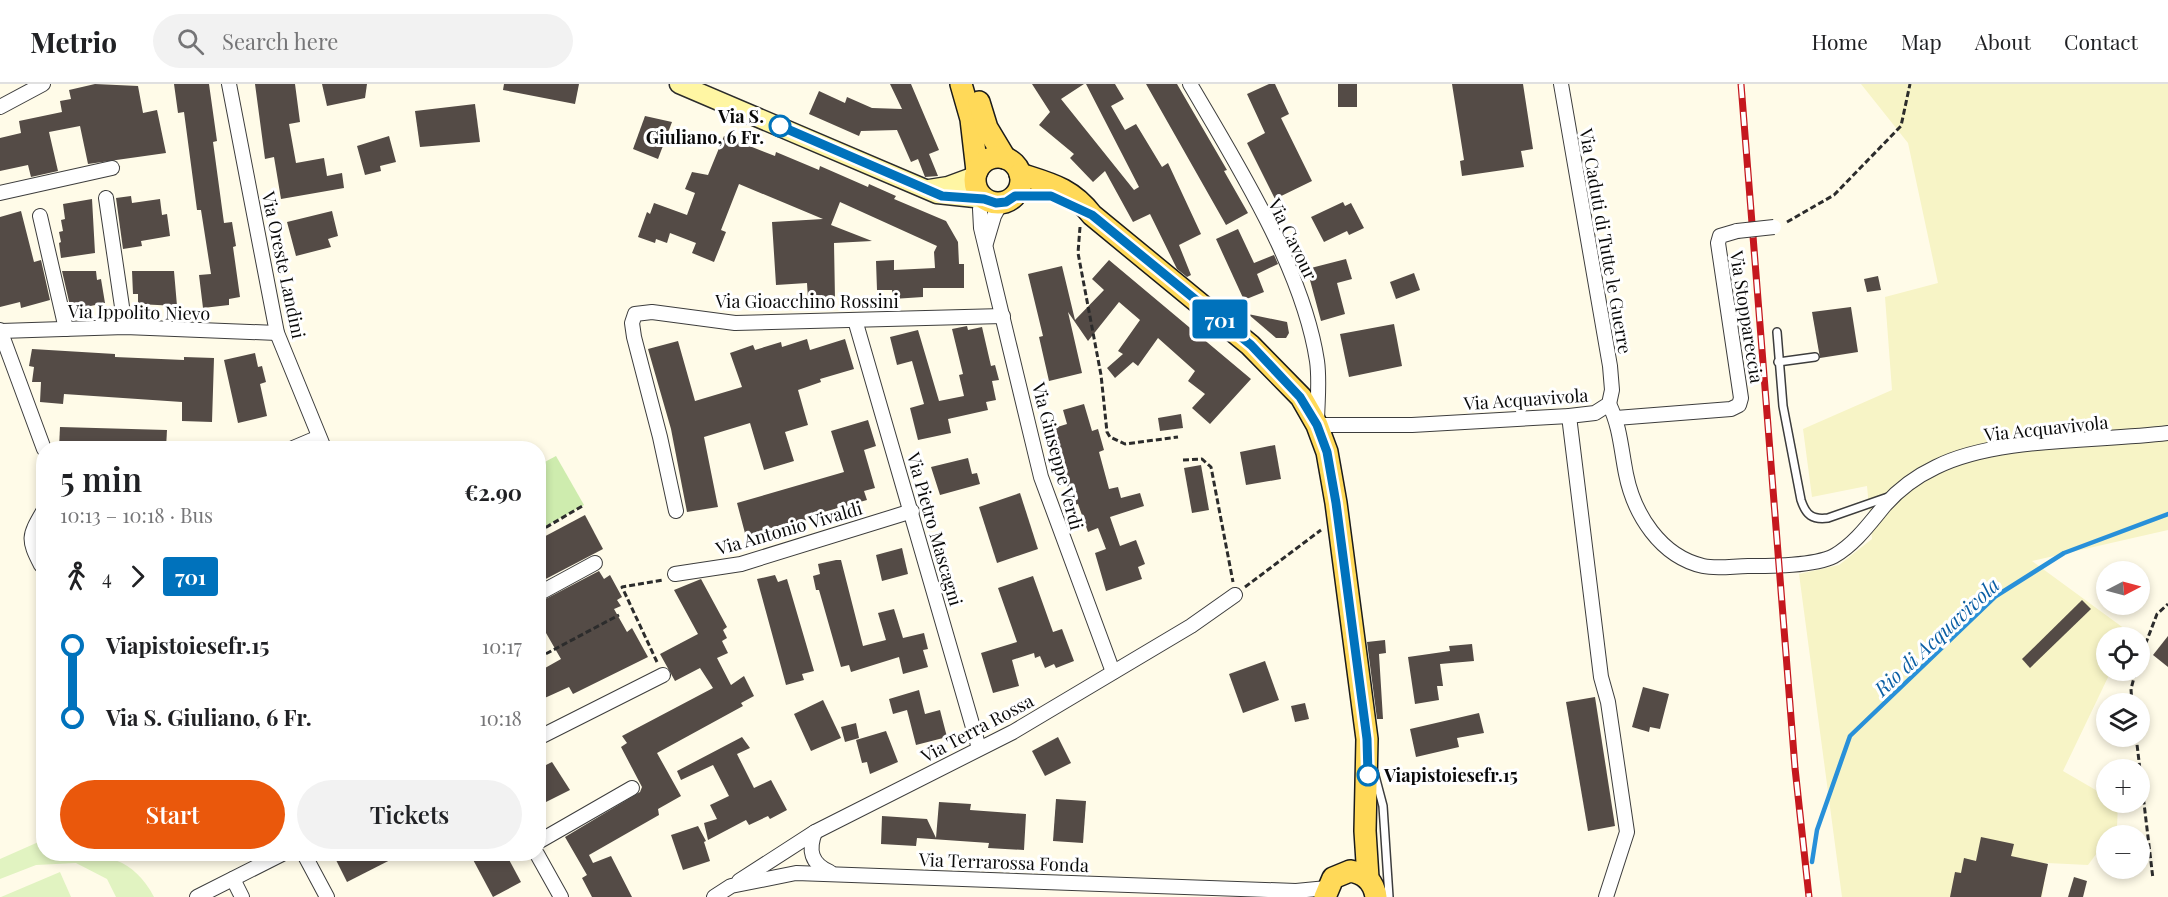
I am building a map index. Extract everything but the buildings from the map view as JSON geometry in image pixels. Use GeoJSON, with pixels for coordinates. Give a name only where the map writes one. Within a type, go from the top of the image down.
{"type":"FeatureCollection","features":[{"type":"Feature","properties":{"kind":"main road"},"geometry":{"type":"LineString","coordinates":[[679,84],[946,197],[1000,200],[1051,196],[1089,213]]}},
{"type":"Feature","properties":{"kind":"main road"},"geometry":{"type":"LineString","coordinates":[[961,84],[971,119],[975,186],[1000,200]]}},
{"type":"Feature","properties":{"kind":"main road"},"geometry":{"type":"LineString","coordinates":[[972,84],[987,128],[1005,158],[1020,174],[1071,193],[1089,213],[1251,345],[1300,397],[1317,425],[1327,452],[1339,522],[1368,748],[1365,831],[1368,878]]}},
{"type":"Feature","properties":{"kind":"main road"},"geometry":{"type":"LineString","coordinates":[[927,189],[948,186],[976,173],[986,160],[1005,158]]}},
{"type":"Feature","properties":{"kind":"main road"},"geometry":{"type":"LineString","coordinates":[[1000,200],[1020,183],[1020,174]]}},
{"type":"Feature","properties":{"kind":"main road"},"geometry":{"type":"LineString","coordinates":[[1326,892],[1333,878],[1343,872],[1365,831]]}},
{"type":"Feature","properties":{"kind":"main road"},"geometry":{"type":"LineString","coordinates":[[1343,872],[1356,872],[1368,878],[1375,888],[1376,897]]}},
{"type":"Feature","properties":{"kind":"street"},"geometry":{"type":"LineString","coordinates":[[0,107],[43,84]]}},
{"type":"Feature","properties":{"kind":"street","name":"Via Oreste Landini"},"geometry":{"type":"LineString","coordinates":[[230,84],[277,333],[321,441]]}},
{"type":"Feature","properties":{"kind":"street","name":"Via Cavour"},"geometry":{"type":"LineString","coordinates":[[1190,84],[1225,142],[1292,273],[1305,309],[1317,361],[1317,425]]}},
{"type":"Feature","properties":{"kind":"street","name":"Via Caduti di Tutte le Guerre"},"geometry":{"type":"LineString","coordinates":[[1561,84],[1610,366],[1612,390],[1608,404]]}},
{"type":"Feature","properties":{"kind":"street"},"geometry":{"type":"LineString","coordinates":[[0,193],[112,168]]}},
{"type":"Feature","properties":{"kind":"street"},"geometry":{"type":"LineString","coordinates":[[106,198],[126,327]]}},
{"type":"Feature","properties":{"kind":"street","name":"Via Giuseppe Verdi"},"geometry":{"type":"LineString","coordinates":[[1000,200],[980,220],[1043,486],[1113,672]]}},
{"type":"Feature","properties":{"kind":"street"},"geometry":{"type":"LineString","coordinates":[[40,216],[66,329]]}},
{"type":"Feature","properties":{"kind":"street","name":"Via Stoppareccia"},"geometry":{"type":"LineString","coordinates":[[1616,418],[1731,409],[1739,405],[1742,398],[1718,243],[1720,236],[1737,231],[1774,227]]}},
{"type":"Feature","properties":{"kind":"street","name":"Via Gioacchino Rossini"},"geometry":{"type":"LineString","coordinates":[[676,511],[660,436],[634,337],[632,323],[635,314],[652,312],[735,323],[1003,316]]}},
{"type":"Feature","properties":{"kind":"street","name":"Via Pietro Mascagni"},"geometry":{"type":"LineString","coordinates":[[855,320],[979,748]]}},
{"type":"Feature","properties":{"kind":"street","name":"Via Ippolito Nievo"},"geometry":{"type":"LineString","coordinates":[[0,331],[126,327],[277,333]]}},
{"type":"Feature","properties":{"kind":"street"},"geometry":{"type":"LineString","coordinates":[[0,331],[41,441]]}},
{"type":"Feature","properties":{"kind":"street","name":"Via Acquavivola"},"geometry":{"type":"LineString","coordinates":[[1317,425],[1412,424],[1569,416],[1595,413],[1608,404],[1616,418],[1629,488],[1640,515],[1665,546],[1681,557],[1704,566],[1763,566],[1818,560],[1833,556],[1867,527],[1893,497],[1909,483],[1936,467],[1965,456],[1996,449],[2168,433]]}},
{"type":"Feature","properties":{"kind":"street"},"geometry":{"type":"LineString","coordinates":[[1569,416],[1600,677],[1608,702],[1627,832],[1606,897]]}},
{"type":"Feature","properties":{"kind":"street","name":"Via Antonio Vivaldi"},"geometry":{"type":"LineString","coordinates":[[675,574],[741,564],[912,511]]}},
{"type":"Feature","properties":{"kind":"street"},"geometry":{"type":"LineString","coordinates":[[36,525],[30,537],[31,546],[36,556]]}},
{"type":"Feature","properties":{"kind":"street"},"geometry":{"type":"LineString","coordinates":[[546,590],[595,563]]}},
{"type":"Feature","properties":{"kind":"street","name":"Via Terra Rossa"},"geometry":{"type":"LineString","coordinates":[[731,886],[815,832],[1013,732],[1191,626],[1235,595]]}},
{"type":"Feature","properties":{"kind":"street"},"geometry":{"type":"LineString","coordinates":[[546,734],[663,675]]}},
{"type":"Feature","properties":{"kind":"street"},"geometry":{"type":"LineString","coordinates":[[546,837],[632,788]]}},
{"type":"Feature","properties":{"kind":"street"},"geometry":{"type":"LineString","coordinates":[[815,832],[810,847],[813,860],[821,868],[830,872]]}},
{"type":"Feature","properties":{"kind":"street"},"geometry":{"type":"LineString","coordinates":[[197,897],[268,861]]}},
{"type":"Feature","properties":{"kind":"street"},"geometry":{"type":"LineString","coordinates":[[308,861],[327,897]]}},
{"type":"Feature","properties":{"kind":"street"},"geometry":{"type":"LineString","coordinates":[[541,861],[561,897]]}},
{"type":"Feature","properties":{"kind":"street","name":"Via Terrarossa Fonda"},"geometry":{"type":"LineString","coordinates":[[714,897],[731,886],[796,873],[830,872],[1112,891],[1301,894],[1326,892]]}},
{"type":"Feature","properties":{"kind":"street"},"geometry":{"type":"LineString","coordinates":[[233,879],[242,897]]}},
{"type":"Feature","properties":{"kind":"lane"},"geometry":{"type":"LineString","coordinates":[[1777,332],[1778,362],[1798,488],[1805,512],[1818,519],[1828,518],[1890,494],[1893,497]]}},
{"type":"Feature","properties":{"kind":"lane"},"geometry":{"type":"LineString","coordinates":[[1778,362],[1815,357]]}},
{"type":"Feature","properties":{"kind":"lane"},"geometry":{"type":"LineString","coordinates":[[1368,748],[1383,806],[1389,897]]}},
{"type":"Feature","properties":{"kind":"path"},"geometry":{"type":"LineString","coordinates":[[1774,227],[1802,216],[1834,195],[1901,126],[1910,84]]}},
{"type":"Feature","properties":{"kind":"path"},"geometry":{"type":"LineString","coordinates":[[1089,213],[1077,236],[1078,253],[1101,375],[1107,432],[1110,437],[1125,444],[1178,438]]}},
{"type":"Feature","properties":{"kind":"path"},"geometry":{"type":"LineString","coordinates":[[1184,460],[1202,459],[1211,467],[1235,595],[1308,538],[1339,522]]}},
{"type":"Feature","properties":{"kind":"path"},"geometry":{"type":"LineString","coordinates":[[546,527],[584,505]]}},
{"type":"Feature","properties":{"kind":"path"},"geometry":{"type":"LineString","coordinates":[[663,675],[622,587],[655,582],[666,579],[665,575],[675,574]]}},
{"type":"Feature","properties":{"kind":"path"},"geometry":{"type":"LineString","coordinates":[[2150,632],[2157,614],[2168,604]]}},
{"type":"Feature","properties":{"kind":"path"},"geometry":{"type":"LineString","coordinates":[[546,654],[619,615]]}},
{"type":"Feature","properties":{"kind":"path"},"geometry":{"type":"LineString","coordinates":[[2137,747],[2153,879]]}},
{"type":"Feature","properties":{"kind":"shaded area"},"geometry":{"type":"Polygon","coordinates":[[[1861,84],[2168,84],[2168,530],[2032,561],[2096,608],[2096,615],[2106,615],[2122,627],[2096,627],[2096,681],[2106,681],[2100,693],[2096,693],[2096,702],[2063,771],[2096,790],[2096,813],[2118,813],[2117,825],[2096,825],[2096,854],[2088,865],[2047,863],[2042,897],[1842,897],[1799,574],[1839,565],[1872,539],[1867,486],[1812,497],[1803,429],[1892,390],[1885,297],[1938,283],[1908,143],[1861,84]]]}},
{"type":"Feature","properties":{"kind":"green space"},"geometry":{"type":"Polygon","coordinates":[[[556,456],[584,505],[546,526],[546,461],[556,456]]]}},
{"type":"Feature","properties":{"kind":"green space"},"geometry":{"type":"Polygon","coordinates":[[[36,843],[36,861],[117,861],[133,870],[144,881],[154,897],[116,897],[107,879],[76,863],[36,865],[0,879],[0,859],[36,843]]]}},
{"type":"Feature","properties":{"kind":"green space"},"geometry":{"type":"Polygon","coordinates":[[[60,872],[71,897],[1,897],[60,872]]]}},
{"type":"Feature","properties":{"kind":"waterway","name":"Rio di Acquavivola"},"geometry":{"type":"LineString","coordinates":[[1812,862],[1817,830],[1850,736],[1996,596],[2064,553],[2168,514]]}},
{"type":"Feature","properties":{"kind":"railway"},"geometry":{"type":"LineString","coordinates":[[1741,84],[1795,768],[1809,897]]}},
{"type":"Feature","properties":{"kind":"bus line","name":"701"},"geometry":{"type":"LineString","coordinates":[[780,126],[942,196],[984,199],[992,203],[1001,203],[1015,196],[1045,195],[1069,202],[1092,215],[1229,326],[1270,363],[1300,397],[1317,425],[1327,452],[1336,503],[1367,739],[1368,775]]}},
{"type":"Feature","properties":{"kind":"place","name":"Via S. Giuliano, 6 Fr."},"geometry":{"type":"Point","coordinates":[780,126]}},
{"type":"Feature","properties":{"kind":"place","name":"Viapistoiesefr.15"},"geometry":{"type":"Point","coordinates":[1368,775]}}]}
